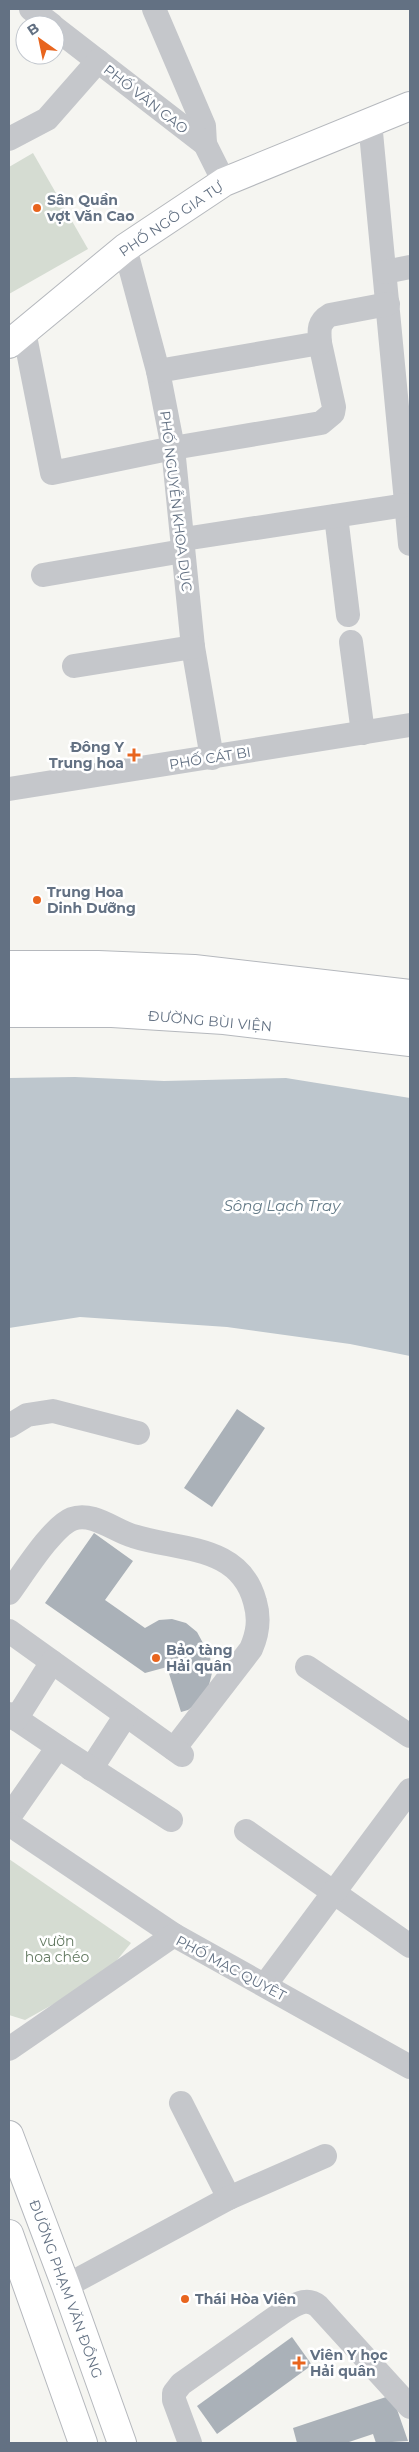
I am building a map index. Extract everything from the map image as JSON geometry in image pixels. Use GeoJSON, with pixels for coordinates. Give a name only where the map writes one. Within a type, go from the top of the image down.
{"type":"FeatureCollection","features":[{"type":"Feature","properties":{"kind":"main road","name":"PHỐ NGÔ GIA TỰ"},"geometry":{"type":"LineString","coordinates":[[16,338],[125,248],[224,182],[410,106]]}},
{"type":"Feature","properties":{"kind":"main road"},"geometry":{"type":"LineString","coordinates":[[9,965],[98,965],[194,969],[410,994]]}},
{"type":"Feature","properties":{"kind":"main road","name":"ĐƯỜNG BÙI VIỆN"},"geometry":{"type":"LineString","coordinates":[[9,989],[113,989],[227,996],[410,1018]]}},
{"type":"Feature","properties":{"kind":"main road","name":"ĐƯỜNG BÙI VIỆN"},"geometry":{"type":"LineString","coordinates":[[9,1013],[112,1013],[224,1020],[410,1042]]}},
{"type":"Feature","properties":{"kind":"main road","name":"ĐƯỜNG PHẠM VĂN ĐỒNG"},"geometry":{"type":"LineString","coordinates":[[9,2135],[66,2286],[122,2443]]}},
{"type":"Feature","properties":{"kind":"main road"},"geometry":{"type":"LineString","coordinates":[[9,2234],[83,2443]]}},
{"type":"Feature","properties":{"kind":"street"},"geometry":{"type":"LineString","coordinates":[[154,9],[204,126],[205,144]]}},
{"type":"Feature","properties":{"kind":"street","name":"PHỐ VĂN CAO"},"geometry":{"type":"LineString","coordinates":[[65,36],[205,144],[224,182]]}},
{"type":"Feature","properties":{"kind":"street"},"geometry":{"type":"LineString","coordinates":[[9,139],[47,119],[98,62]]}},
{"type":"Feature","properties":{"kind":"street"},"geometry":{"type":"LineString","coordinates":[[370,122],[388,304],[403,376],[408,471],[406,505],[410,544]]}},
{"type":"Feature","properties":{"kind":"street","name":"PHỐ NGUYỄN KHOA DỤC"},"geometry":{"type":"LineString","coordinates":[[125,248],[158,370],[173,448],[193,647],[212,758]]}},
{"type":"Feature","properties":{"kind":"street"},"geometry":{"type":"LineString","coordinates":[[384,272],[410,267]]}},
{"type":"Feature","properties":{"kind":"street"},"geometry":{"type":"LineString","coordinates":[[16,338],[52,473],[173,448],[321,423],[333,413],[334,398],[320,343],[319,325],[322,319],[330,315],[388,304]]}},
{"type":"Feature","properties":{"kind":"street"},"geometry":{"type":"LineString","coordinates":[[158,370],[320,343]]}},
{"type":"Feature","properties":{"kind":"street"},"geometry":{"type":"LineString","coordinates":[[43,575],[183,545],[336,516],[406,505]]}},
{"type":"Feature","properties":{"kind":"street"},"geometry":{"type":"LineString","coordinates":[[336,516],[348,615]]}},
{"type":"Feature","properties":{"kind":"street"},"geometry":{"type":"LineString","coordinates":[[352,642],[363,733]]}},
{"type":"Feature","properties":{"kind":"street"},"geometry":{"type":"LineString","coordinates":[[74,666],[193,647]]}},
{"type":"Feature","properties":{"kind":"street","name":"PHỐ CÁT BI"},"geometry":{"type":"LineString","coordinates":[[9,789],[410,725]]}},
{"type":"Feature","properties":{"kind":"street"},"geometry":{"type":"LineString","coordinates":[[9,1426],[27,1416],[53,1412],[138,1433]]}},
{"type":"Feature","properties":{"kind":"street"},"geometry":{"type":"LineString","coordinates":[[9,1593],[59,1526],[79,1517],[95,1519],[130,1536],[158,1544],[186,1547],[219,1557],[241,1573],[252,1592],[258,1612],[258,1633],[251,1649],[178,1752],[9,1630]]}},
{"type":"Feature","properties":{"kind":"street"},"geometry":{"type":"LineString","coordinates":[[52,1662],[12,1717],[171,1820]]}},
{"type":"Feature","properties":{"kind":"street"},"geometry":{"type":"LineString","coordinates":[[307,1666],[410,1736]]}},
{"type":"Feature","properties":{"kind":"street"},"geometry":{"type":"LineString","coordinates":[[91,1769],[126,1715]]}},
{"type":"Feature","properties":{"kind":"street"},"geometry":{"type":"LineString","coordinates":[[9,1817],[58,1747]]}},
{"type":"Feature","properties":{"kind":"street"},"geometry":{"type":"LineString","coordinates":[[265,1985],[410,1790]]}},
{"type":"Feature","properties":{"kind":"street"},"geometry":{"type":"LineString","coordinates":[[9,1824],[174,1935]]}},
{"type":"Feature","properties":{"kind":"street"},"geometry":{"type":"LineString","coordinates":[[246,1831],[410,1946]]}},
{"type":"Feature","properties":{"kind":"street","name":"PHỐ MẠC QUYÊT"},"geometry":{"type":"LineString","coordinates":[[9,2049],[174,1935],[410,2067]]}},
{"type":"Feature","properties":{"kind":"street"},"geometry":{"type":"LineString","coordinates":[[182,2104],[229,2198]]}},
{"type":"Feature","properties":{"kind":"street"},"geometry":{"type":"LineString","coordinates":[[66,2286],[229,2198],[326,2156]]}},
{"type":"Feature","properties":{"kind":"street"},"geometry":{"type":"LineString","coordinates":[[190,2443],[174,2400],[174,2393],[181,2384],[286,2310],[305,2301],[314,2302],[318,2306],[410,2407]]}},
{"type":"Feature","properties":{"kind":"green space","name":"Sân Quần vợt Văn Cao"},"geometry":{"type":"Polygon","coordinates":[[[33,153],[88,249],[9,294],[9,167],[33,153]]]}},
{"type":"Feature","properties":{"kind":"green space","name":"vườn hoa chéo"},"geometry":{"type":"Polygon","coordinates":[[[9,1859],[131,1943],[104,1976],[25,2020],[9,2015],[9,1859]]]}},
{"type":"Feature","properties":{"kind":"water","name":"Sông Lạch Tray"},"geometry":{"type":"Polygon","coordinates":[[[75,1077],[164,1081],[286,1078],[410,1098],[410,1356],[350,1344],[227,1327],[80,1317],[9,1328],[9,1078],[75,1077]]]}},
{"type":"Feature","properties":{"kind":"building"},"geometry":{"type":"Polygon","coordinates":[[[237,1409],[265,1428],[212,1507],[184,1488],[237,1409]]]}},
{"type":"Feature","properties":{"kind":"building"},"geometry":{"type":"Polygon","coordinates":[[[94,1533],[133,1561],[105,1600],[145,1628],[159,1620],[172,1619],[186,1623],[197,1632],[210,1656],[212,1673],[208,1689],[200,1701],[188,1710],[181,1712],[167,1667],[145,1673],[45,1603],[94,1533]]]}},
{"type":"Feature","properties":{"kind":"building"},"geometry":{"type":"Polygon","coordinates":[[[292,2337],[312,2365],[217,2434],[197,2406],[292,2337]]]}},
{"type":"Feature","properties":{"kind":"building"},"geometry":{"type":"Polygon","coordinates":[[[392,2395],[408,2441],[376,2443],[373,2434],[346,2443],[297,2443],[293,2428],[392,2395]]]}},
{"type":"Feature","properties":{"kind":"place","name":"Sân Quần vợt Văn Cao"},"geometry":{"type":"Point","coordinates":[37,208]}},
{"type":"Feature","properties":{"kind":"place","name":"Đông Y Trung hoa"},"geometry":{"type":"Point","coordinates":[134,755]}},
{"type":"Feature","properties":{"kind":"place","name":"Trung Hoa Dinh Dưỡng"},"geometry":{"type":"Point","coordinates":[37,900]}},
{"type":"Feature","properties":{"kind":"place","name":"Bảo tàng Hải quân"},"geometry":{"type":"Point","coordinates":[156,1658]}},
{"type":"Feature","properties":{"kind":"place","name":"Thái Hòa Viên"},"geometry":{"type":"Point","coordinates":[185,2299]}},
{"type":"Feature","properties":{"kind":"place","name":"Viên Y học Hải quân"},"geometry":{"type":"Point","coordinates":[299,2363]}}]}
